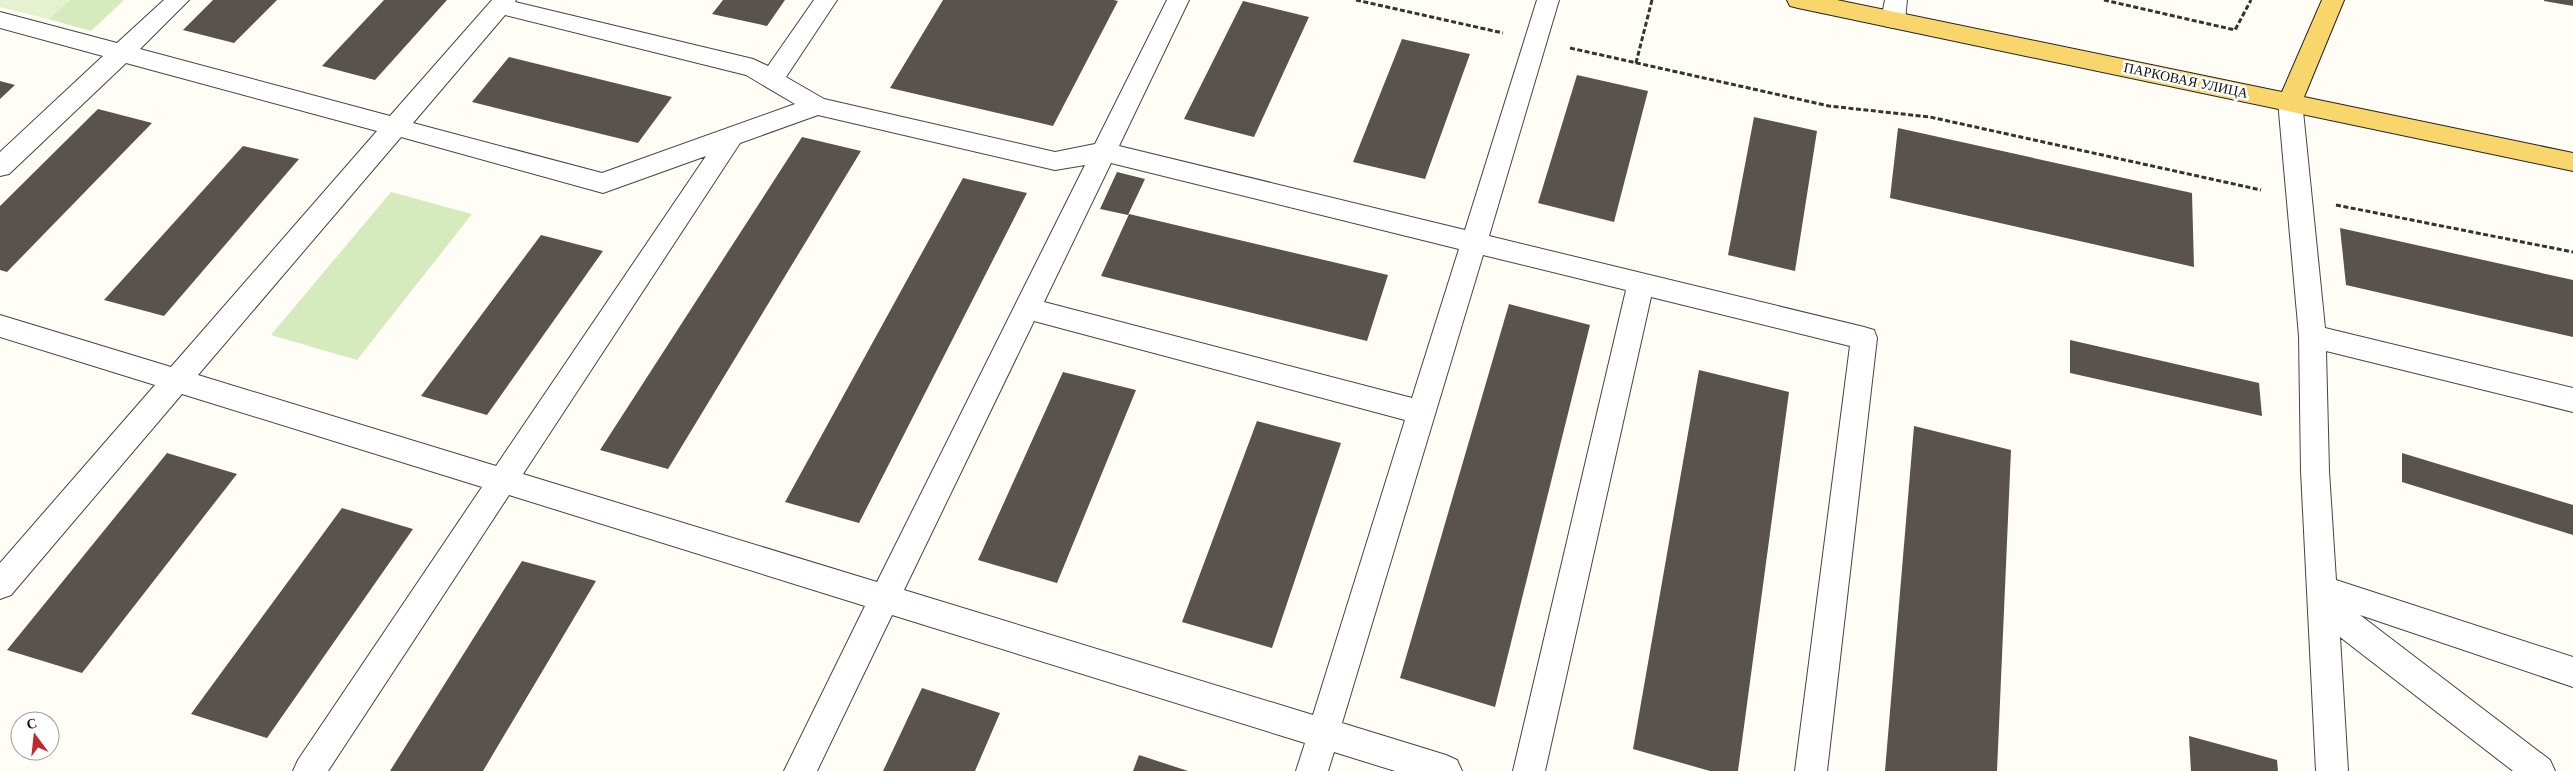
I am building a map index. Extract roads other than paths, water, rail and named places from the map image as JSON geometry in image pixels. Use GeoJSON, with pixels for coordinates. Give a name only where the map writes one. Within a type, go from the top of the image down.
{"type":"FeatureCollection","features":[{"type":"Feature","properties":{"kind":"main road","name":"ПАРКОВАЯ УЛИЦА"},"geometry":{"type":"LineString","coordinates":[[1798,0],[1894,10],[2290,101],[2573,162]]}},
{"type":"Feature","properties":{"kind":"main road"},"geometry":{"type":"LineString","coordinates":[[2290,101],[2333,0]]}},
{"type":"Feature","properties":{"kind":"lane"},"geometry":{"type":"LineString","coordinates":[[0,167],[178,0]]}},
{"type":"Feature","properties":{"kind":"lane"},"geometry":{"type":"LineString","coordinates":[[772,79],[826,0]]}},
{"type":"Feature","properties":{"kind":"lane"},"geometry":{"type":"LineString","coordinates":[[800,771],[1178,0]]}},
{"type":"Feature","properties":{"kind":"lane"},"geometry":{"type":"LineString","coordinates":[[1312,771],[1548,0]]}},
{"type":"Feature","properties":{"kind":"lane"},"geometry":{"type":"LineString","coordinates":[[0,585],[502,3],[753,68],[817,106],[1055,161],[1104,152],[1864,338],[1810,771]]}},
{"type":"Feature","properties":{"kind":"lane"},"geometry":{"type":"LineString","coordinates":[[0,20],[603,183],[817,106]]}},
{"type":"Feature","properties":{"kind":"lane"},"geometry":{"type":"LineString","coordinates":[[2290,101],[2312,336],[2315,471],[2332,771]]}},
{"type":"Feature","properties":{"kind":"lane"},"geometry":{"type":"LineString","coordinates":[[309,771],[732,136]]}},
{"type":"Feature","properties":{"kind":"lane"},"geometry":{"type":"LineString","coordinates":[[1529,771],[1641,283]]}},
{"type":"Feature","properties":{"kind":"lane"},"geometry":{"type":"LineString","coordinates":[[1028,308],[1422,413]]}},
{"type":"Feature","properties":{"kind":"lane"},"geometry":{"type":"LineString","coordinates":[[0,326],[1446,771]]}},
{"type":"Feature","properties":{"kind":"lane"},"geometry":{"type":"LineString","coordinates":[[2312,336],[2573,400]]}},
{"type":"Feature","properties":{"kind":"lane"},"geometry":{"type":"LineString","coordinates":[[2322,597],[2573,672]]}},
{"type":"Feature","properties":{"kind":"lane"},"geometry":{"type":"LineString","coordinates":[[2322,597],[2539,771]]}}]}
